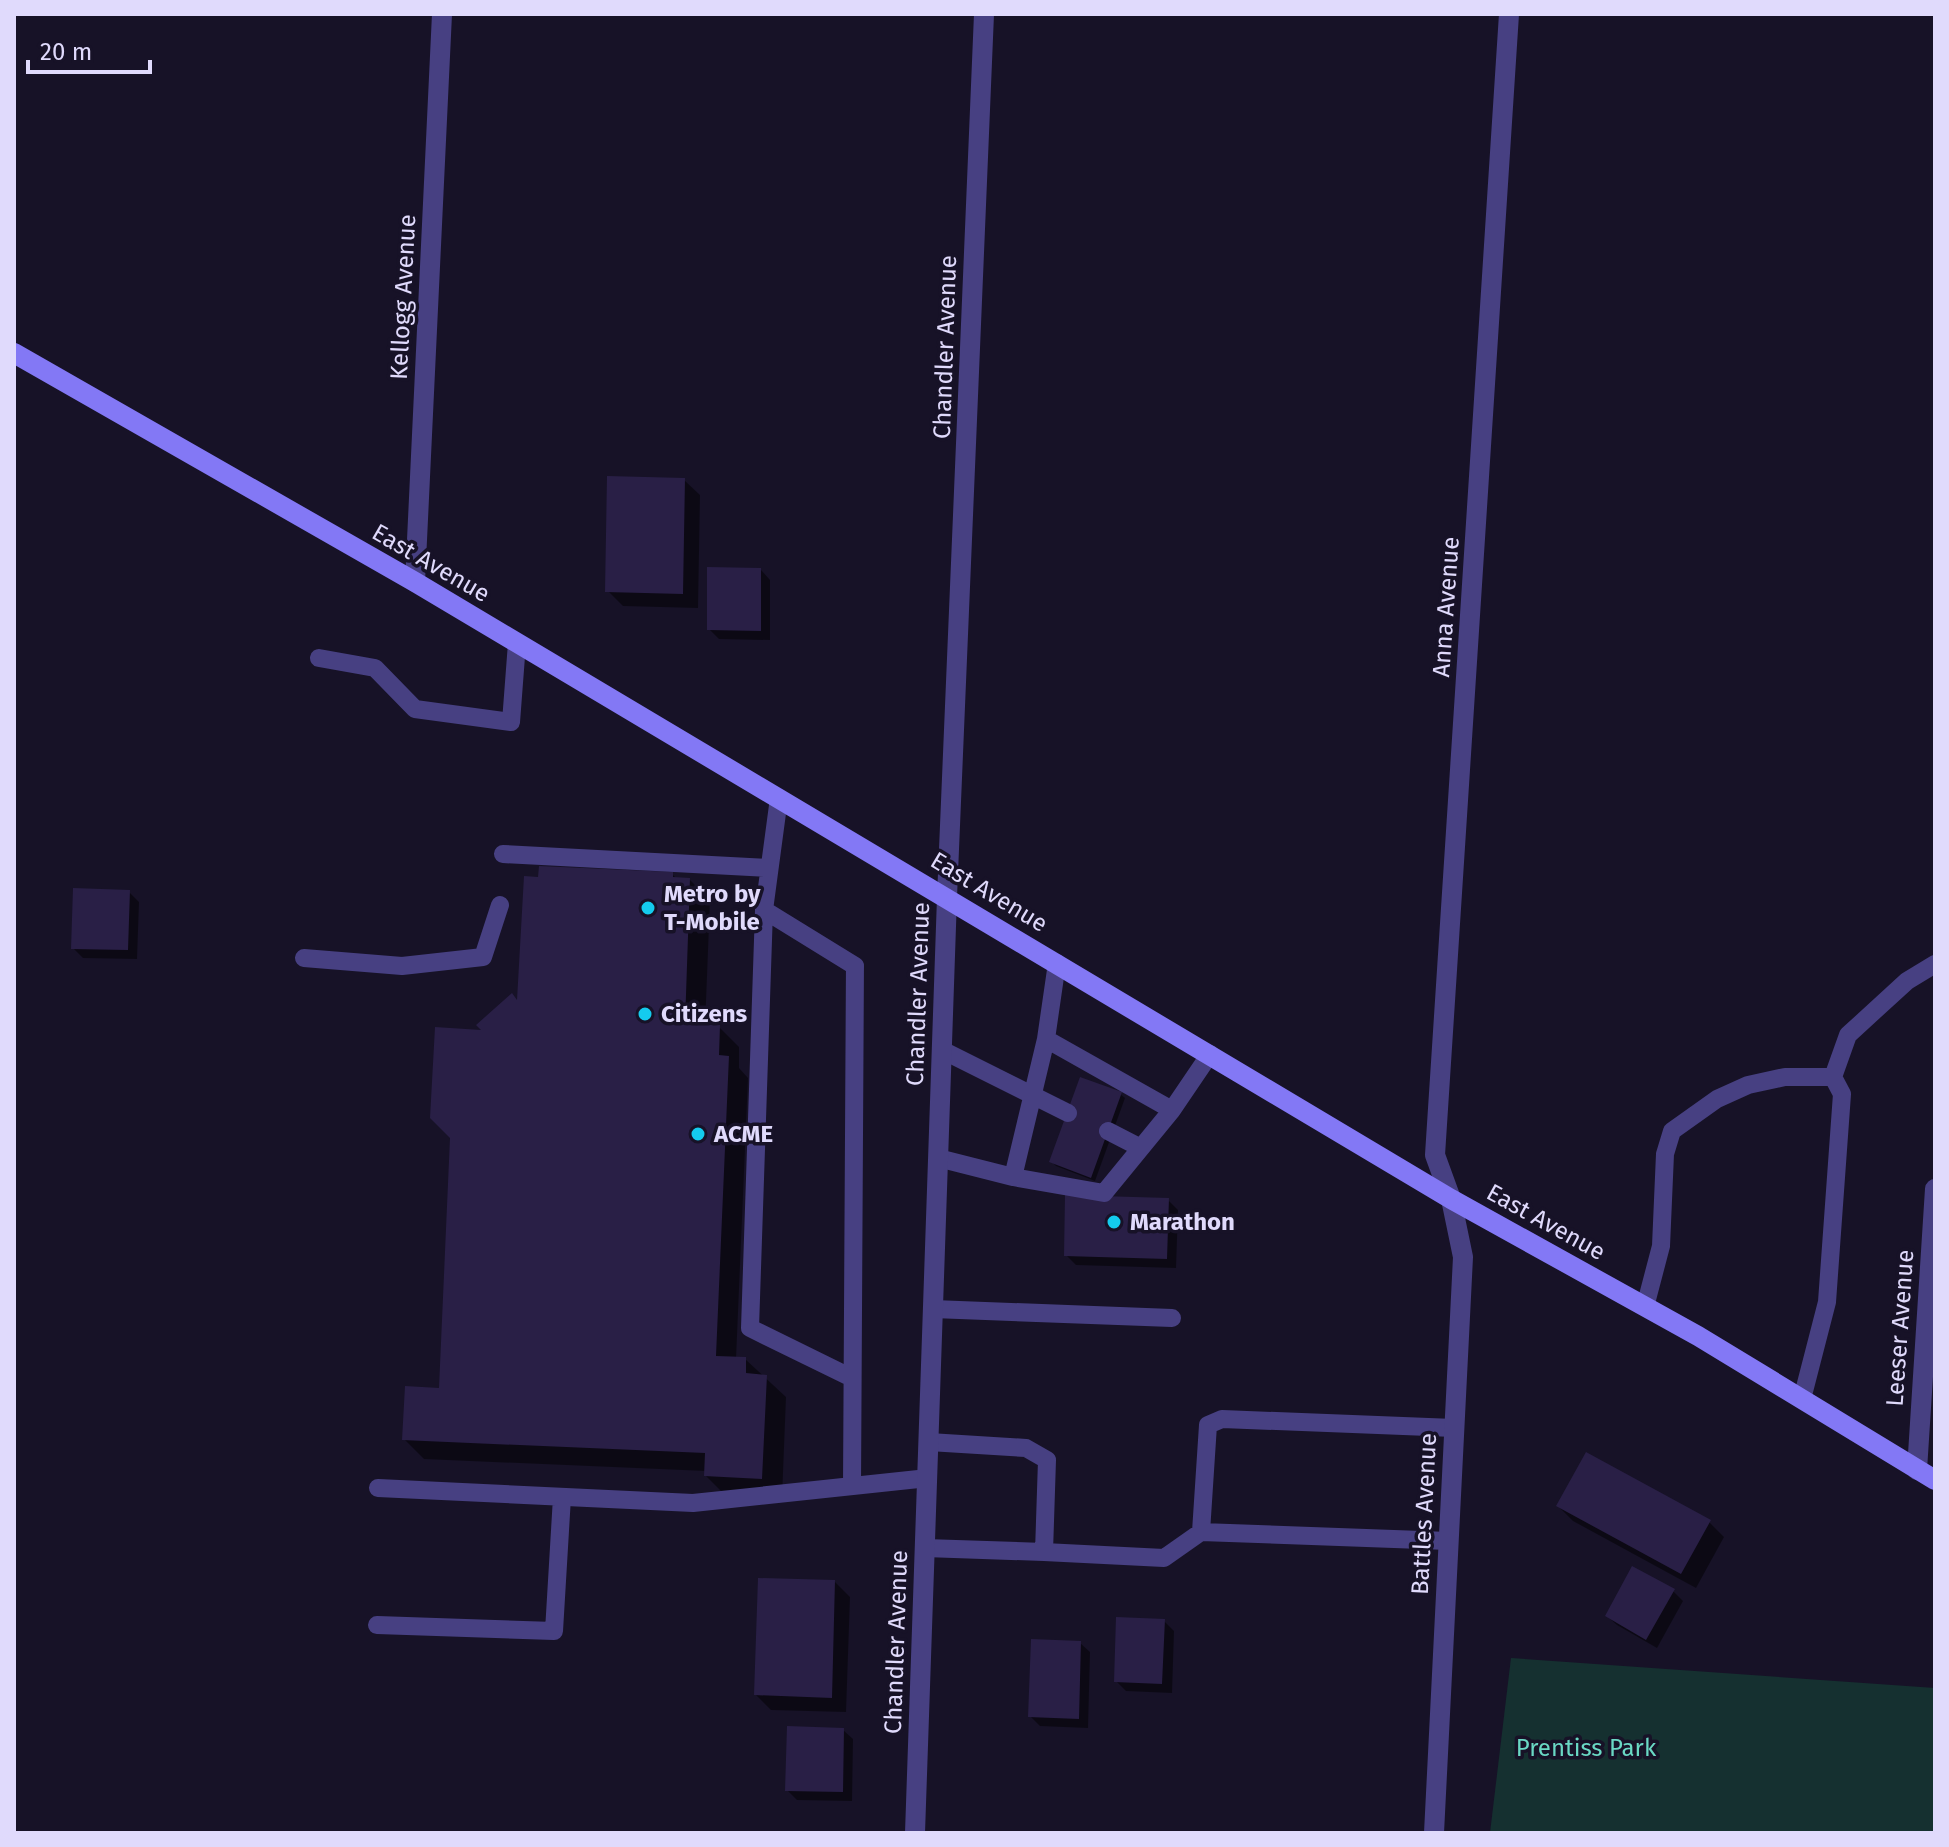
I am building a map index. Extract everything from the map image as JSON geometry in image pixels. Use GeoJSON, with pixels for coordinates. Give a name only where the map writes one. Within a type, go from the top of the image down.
{"type":"FeatureCollection","features":[{"type":"Feature","properties":{"kind":"main road","name":"East Avenue"},"geometry":{"type":"LineString","coordinates":[[14,353],[415,582],[1451,1199],[1645,1307],[1935,1480]]}},
{"type":"Feature","properties":{"kind":"street","name":"Kellogg Avenue"},"geometry":{"type":"LineString","coordinates":[[415,582],[442,14]]}},
{"type":"Feature","properties":{"kind":"street","name":"Chandler Avenue"},"geometry":{"type":"LineString","coordinates":[[915,1833],[947,897],[984,14]]}},
{"type":"Feature","properties":{"kind":"street","name":"Anna Avenue"},"geometry":{"type":"LineString","coordinates":[[1451,1199],[1435,1155],[1436,1127],[1509,14]]}},
{"type":"Feature","properties":{"kind":"street","name":"Leeser Avenue"},"geometry":{"type":"LineString","coordinates":[[1917,1470],[1935,1189]]}},
{"type":"Feature","properties":{"kind":"street","name":"Battles Avenue"},"geometry":{"type":"LineString","coordinates":[[1434,1833],[1463,1257],[1451,1199]]}},
{"type":"Feature","properties":{"kind":"lane"},"geometry":{"type":"LineString","coordinates":[[319,658],[375,668],[415,709],[511,722],[517,643]]}},
{"type":"Feature","properties":{"kind":"lane"},"geometry":{"type":"LineString","coordinates":[[779,798],[764,910],[750,1328],[852,1378]]}},
{"type":"Feature","properties":{"kind":"lane"},"geometry":{"type":"LineString","coordinates":[[503,854],[769,868]]}},
{"type":"Feature","properties":{"kind":"lane"},"geometry":{"type":"LineString","coordinates":[[304,958],[402,966],[483,957],[500,905]]}},
{"type":"Feature","properties":{"kind":"lane"},"geometry":{"type":"LineString","coordinates":[[764,910],[855,966],[852,1486]]}},
{"type":"Feature","properties":{"kind":"lane"},"geometry":{"type":"LineString","coordinates":[[1013,1177],[1035,1098],[1057,963]]}},
{"type":"Feature","properties":{"kind":"lane"},"geometry":{"type":"LineString","coordinates":[[1802,1399],[1827,1302],[1842,1094],[1833,1077],[1848,1035],[1907,981],[1935,964]]}},
{"type":"Feature","properties":{"kind":"lane"},"geometry":{"type":"LineString","coordinates":[[1046,1039],[1172,1110]]}},
{"type":"Feature","properties":{"kind":"lane"},"geometry":{"type":"LineString","coordinates":[[942,1050],[1068,1113]]}},
{"type":"Feature","properties":{"kind":"lane"},"geometry":{"type":"LineString","coordinates":[[938,1158],[1013,1177],[1104,1193],[1172,1110],[1210,1054]]}},
{"type":"Feature","properties":{"kind":"lane"},"geometry":{"type":"LineString","coordinates":[[1645,1307],[1661,1246],[1665,1154],[1672,1131],[1717,1099],[1748,1085],[1785,1077],[1833,1077]]}},
{"type":"Feature","properties":{"kind":"lane"},"geometry":{"type":"LineString","coordinates":[[1108,1131],[1141,1148]]}},
{"type":"Feature","properties":{"kind":"lane"},"geometry":{"type":"LineString","coordinates":[[933,1309],[1172,1318]]}},
{"type":"Feature","properties":{"kind":"lane"},"geometry":{"type":"LineString","coordinates":[[1201,1532],[1208,1425],[1222,1419],[1454,1428]]}},
{"type":"Feature","properties":{"kind":"lane"},"geometry":{"type":"LineString","coordinates":[[929,1442],[1026,1448],[1047,1460],[1044,1552]]}},
{"type":"Feature","properties":{"kind":"lane"},"geometry":{"type":"LineString","coordinates":[[378,1488],[693,1503],[928,1478]]}},
{"type":"Feature","properties":{"kind":"lane"},"geometry":{"type":"LineString","coordinates":[[377,1625],[554,1631],[562,1497]]}},
{"type":"Feature","properties":{"kind":"lane"},"geometry":{"type":"LineString","coordinates":[[925,1548],[1164,1558],[1201,1532],[1449,1541]]}},
{"type":"Feature","properties":{"kind":"green space","name":"Prentiss Park"},"geometry":{"type":"Polygon","coordinates":[[[1511,1658],[1935,1688],[1935,1833],[1490,1833],[1511,1658]]]}},
{"type":"Feature","properties":{"kind":"building"},"geometry":{"type":"Polygon","coordinates":[[[607,476],[685,478],[683,594],[605,592],[607,476]]]}},
{"type":"Feature","properties":{"kind":"building"},"geometry":{"type":"Polygon","coordinates":[[[707,567],[761,568],[761,631],[707,630],[707,567]]]}},
{"type":"Feature","properties":{"kind":"building"},"geometry":{"type":"Polygon","coordinates":[[[539,866],[673,872],[673,877],[690,878],[685,1024],[720,1025],[719,1055],[729,1056],[716,1356],[746,1357],[746,1373],[767,1375],[762,1479],[704,1476],[705,1453],[402,1440],[405,1386],[439,1388],[450,1138],[430,1118],[435,1027],[481,1030],[476,1025],[512,993],[517,1000],[524,876],[538,877],[539,866]]]}},
{"type":"Feature","properties":{"kind":"building"},"geometry":{"type":"Polygon","coordinates":[[[73,888],[130,890],[128,950],[71,949],[73,888]]]}},
{"type":"Feature","properties":{"kind":"building"},"geometry":{"type":"Polygon","coordinates":[[[1080,1077],[1122,1092],[1091,1178],[1049,1162],[1080,1077]]]}},
{"type":"Feature","properties":{"kind":"building"},"geometry":{"type":"Polygon","coordinates":[[[1065,1195],[1169,1198],[1167,1259],[1064,1256],[1065,1195]]]}},
{"type":"Feature","properties":{"kind":"building"},"geometry":{"type":"Polygon","coordinates":[[[1586,1452],[1711,1520],[1681,1574],[1556,1506],[1586,1452]]]}},
{"type":"Feature","properties":{"kind":"building"},"geometry":{"type":"Polygon","coordinates":[[[1632,1566],[1675,1589],[1646,1640],[1605,1616],[1632,1566]]]}},
{"type":"Feature","properties":{"kind":"building"},"geometry":{"type":"Polygon","coordinates":[[[758,1578],[835,1580],[832,1698],[754,1695],[758,1578]]]}},
{"type":"Feature","properties":{"kind":"building"},"geometry":{"type":"Polygon","coordinates":[[[1116,1617],[1165,1619],[1162,1684],[1114,1682],[1116,1617]]]}},
{"type":"Feature","properties":{"kind":"building"},"geometry":{"type":"Polygon","coordinates":[[[1031,1639],[1081,1641],[1079,1719],[1028,1717],[1031,1639]]]}},
{"type":"Feature","properties":{"kind":"building"},"geometry":{"type":"Polygon","coordinates":[[[787,1726],[844,1728],[843,1792],[785,1791],[787,1726]]]}},
{"type":"Feature","properties":{"kind":"place","name":"Metro by T-Mobile"},"geometry":{"type":"Point","coordinates":[648,908]}},
{"type":"Feature","properties":{"kind":"place","name":"Citizens"},"geometry":{"type":"Point","coordinates":[645,1014]}},
{"type":"Feature","properties":{"kind":"place","name":"ACME"},"geometry":{"type":"Point","coordinates":[698,1134]}},
{"type":"Feature","properties":{"kind":"place","name":"Marathon"},"geometry":{"type":"Point","coordinates":[1114,1222]}}]}
